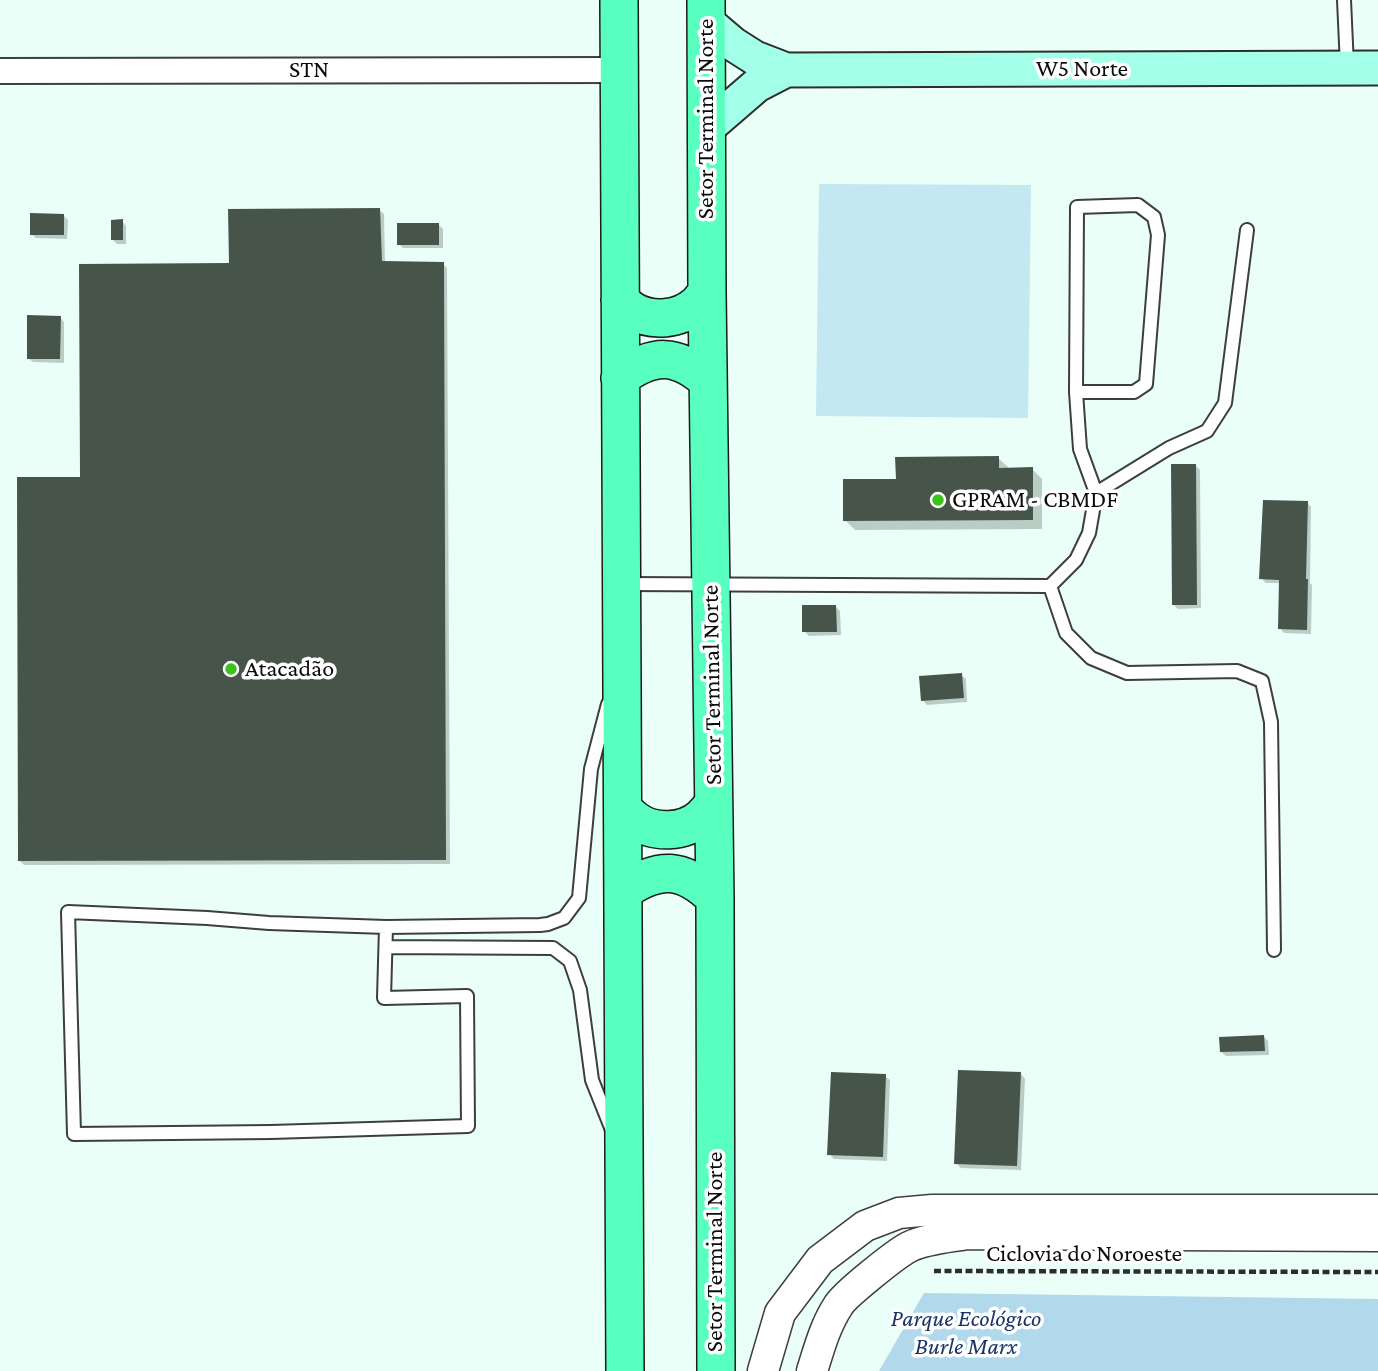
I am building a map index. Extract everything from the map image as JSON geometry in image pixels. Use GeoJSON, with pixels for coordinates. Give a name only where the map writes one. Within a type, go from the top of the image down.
{"type":"FeatureCollection","features":[{"type":"Feature","properties":{"kind":"main road"},"geometry":{"type":"LineString","coordinates":[[619,0],[625,1371]]}},
{"type":"Feature","properties":{"kind":"main road","name":"W5 Norte"},"geometry":{"type":"LineString","coordinates":[[706,10],[733,44],[755,58],[786,70],[1362,68]]}},
{"type":"Feature","properties":{"kind":"main road","name":"Setor Terminal Norte"},"geometry":{"type":"LineString","coordinates":[[706,10],[715,898],[716,1371]]}},
{"type":"Feature","properties":{"kind":"main road","name":"W5 Norte"},"geometry":{"type":"LineString","coordinates":[[706,129],[757,85],[786,70]]}},
{"type":"Feature","properties":{"kind":"main road"},"geometry":{"type":"LineString","coordinates":[[620,300],[633,311],[648,317],[665,318],[681,314],[696,305],[707,292]]}},
{"type":"Feature","properties":{"kind":"main road"},"geometry":{"type":"LineString","coordinates":[[620,378],[636,366],[655,360],[674,360],[693,368],[708,381]]}},
{"type":"Feature","properties":{"kind":"main road"},"geometry":{"type":"LineString","coordinates":[[622,808],[635,820],[651,828],[669,831],[687,827],[702,818],[713,804]]}},
{"type":"Feature","properties":{"kind":"main road"},"geometry":{"type":"LineString","coordinates":[[623,891],[640,879],[660,873],[681,875],[700,884],[715,898]]}},
{"type":"Feature","properties":{"kind":"street","name":"STN"},"geometry":{"type":"LineString","coordinates":[[0,71],[619,70]]}},
{"type":"Feature","properties":{"kind":"street"},"geometry":{"type":"LineString","coordinates":[[763,1371],[780,1313],[820,1260],[865,1226],[899,1213],[932,1210],[1378,1210]]}},
{"type":"Feature","properties":{"kind":"street"},"geometry":{"type":"LineString","coordinates":[[812,1371],[822,1337],[839,1303],[909,1247],[937,1240],[967,1234],[1378,1236]]}},
{"type":"Feature","properties":{"kind":"lane"},"geometry":{"type":"LineString","coordinates":[[1344,0],[1362,68]]}},
{"type":"Feature","properties":{"kind":"lane"},"geometry":{"type":"LineString","coordinates":[[622,584],[1050,586],[1076,560],[1089,533],[1096,493],[1080,449],[1076,392],[1077,207],[1138,205],[1154,217],[1158,235],[1146,384],[1134,392],[1076,392]]}},
{"type":"Feature","properties":{"kind":"lane"},"geometry":{"type":"LineString","coordinates":[[1096,493],[1169,448],[1207,431],[1225,403],[1247,230]]}},
{"type":"Feature","properties":{"kind":"lane"},"geometry":{"type":"LineString","coordinates":[[1050,586],[1066,634],[1091,658],[1127,673],[1237,671],[1262,681],[1271,723],[1274,950]]}},
{"type":"Feature","properties":{"kind":"lane"},"geometry":{"type":"LineString","coordinates":[[386,927],[384,998],[467,996],[468,1126],[74,1134],[68,912],[386,927],[540,925],[564,918],[579,898],[592,769],[622,646]]}},
{"type":"Feature","properties":{"kind":"lane"},"geometry":{"type":"LineString","coordinates":[[386,947],[553,948],[570,961],[580,990],[593,1080],[624,1164]]}},
{"type":"Feature","properties":{"kind":"path","name":"Ciclovia do Noroeste"},"geometry":{"type":"LineString","coordinates":[[933,1271],[1378,1272]]}},
{"type":"Feature","properties":{"kind":"green space","name":"Parque Ecológico Burle Marx"},"geometry":{"type":"Polygon","coordinates":[[[924,1293],[1378,1299],[1378,1371],[879,1371],[924,1293]]]}},
{"type":"Feature","properties":{"kind":"shaded area"},"geometry":{"type":"Polygon","coordinates":[[[819,184],[1031,185],[1028,418],[816,416],[819,184]]]}},
{"type":"Feature","properties":{"kind":"building","name":"Atacadão"},"geometry":{"type":"Polygon","coordinates":[[[380,208],[382,261],[444,262],[446,860],[18,861],[17,477],[80,477],[79,264],[229,263],[228,209],[380,208]]]}},
{"type":"Feature","properties":{"kind":"building"},"geometry":{"type":"Polygon","coordinates":[[[30,213],[64,214],[64,235],[30,235],[30,213]]]}},
{"type":"Feature","properties":{"kind":"building"},"geometry":{"type":"Polygon","coordinates":[[[123,219],[123,240],[111,240],[111,220],[123,219]]]}},
{"type":"Feature","properties":{"kind":"building"},"geometry":{"type":"Polygon","coordinates":[[[397,223],[439,223],[439,245],[397,245],[397,223]]]}},
{"type":"Feature","properties":{"kind":"building"},"geometry":{"type":"Polygon","coordinates":[[[27,315],[61,316],[60,359],[27,359],[27,315]]]}},
{"type":"Feature","properties":{"kind":"building","name":"GPRAM - CBMDF"},"geometry":{"type":"Polygon","coordinates":[[[999,456],[999,468],[1033,467],[1033,520],[843,521],[843,479],[896,479],[895,457],[999,456]]]}},
{"type":"Feature","properties":{"kind":"building"},"geometry":{"type":"Polygon","coordinates":[[[1171,464],[1196,464],[1197,605],[1172,605],[1171,464]]]}},
{"type":"Feature","properties":{"kind":"building"},"geometry":{"type":"Polygon","coordinates":[[[1263,500],[1308,501],[1307,630],[1278,629],[1279,580],[1259,579],[1263,500]]]}},
{"type":"Feature","properties":{"kind":"building"},"geometry":{"type":"Polygon","coordinates":[[[802,605],[836,605],[837,632],[802,632],[802,605]]]}},
{"type":"Feature","properties":{"kind":"building"},"geometry":{"type":"Polygon","coordinates":[[[962,673],[964,698],[921,701],[919,676],[962,673]]]}},
{"type":"Feature","properties":{"kind":"building"},"geometry":{"type":"Polygon","coordinates":[[[1264,1035],[1265,1051],[1220,1052],[1219,1037],[1264,1035]]]}},
{"type":"Feature","properties":{"kind":"building"},"geometry":{"type":"Polygon","coordinates":[[[958,1070],[1021,1072],[1017,1166],[954,1164],[958,1070]]]}},
{"type":"Feature","properties":{"kind":"building"},"geometry":{"type":"Polygon","coordinates":[[[831,1072],[886,1074],[883,1157],[827,1155],[831,1072]]]}},
{"type":"Feature","properties":{"kind":"place","name":"GPRAM - CBMDF"},"geometry":{"type":"Point","coordinates":[938,500]}},
{"type":"Feature","properties":{"kind":"place","name":"Atacadão"},"geometry":{"type":"Point","coordinates":[231,669]}}]}
